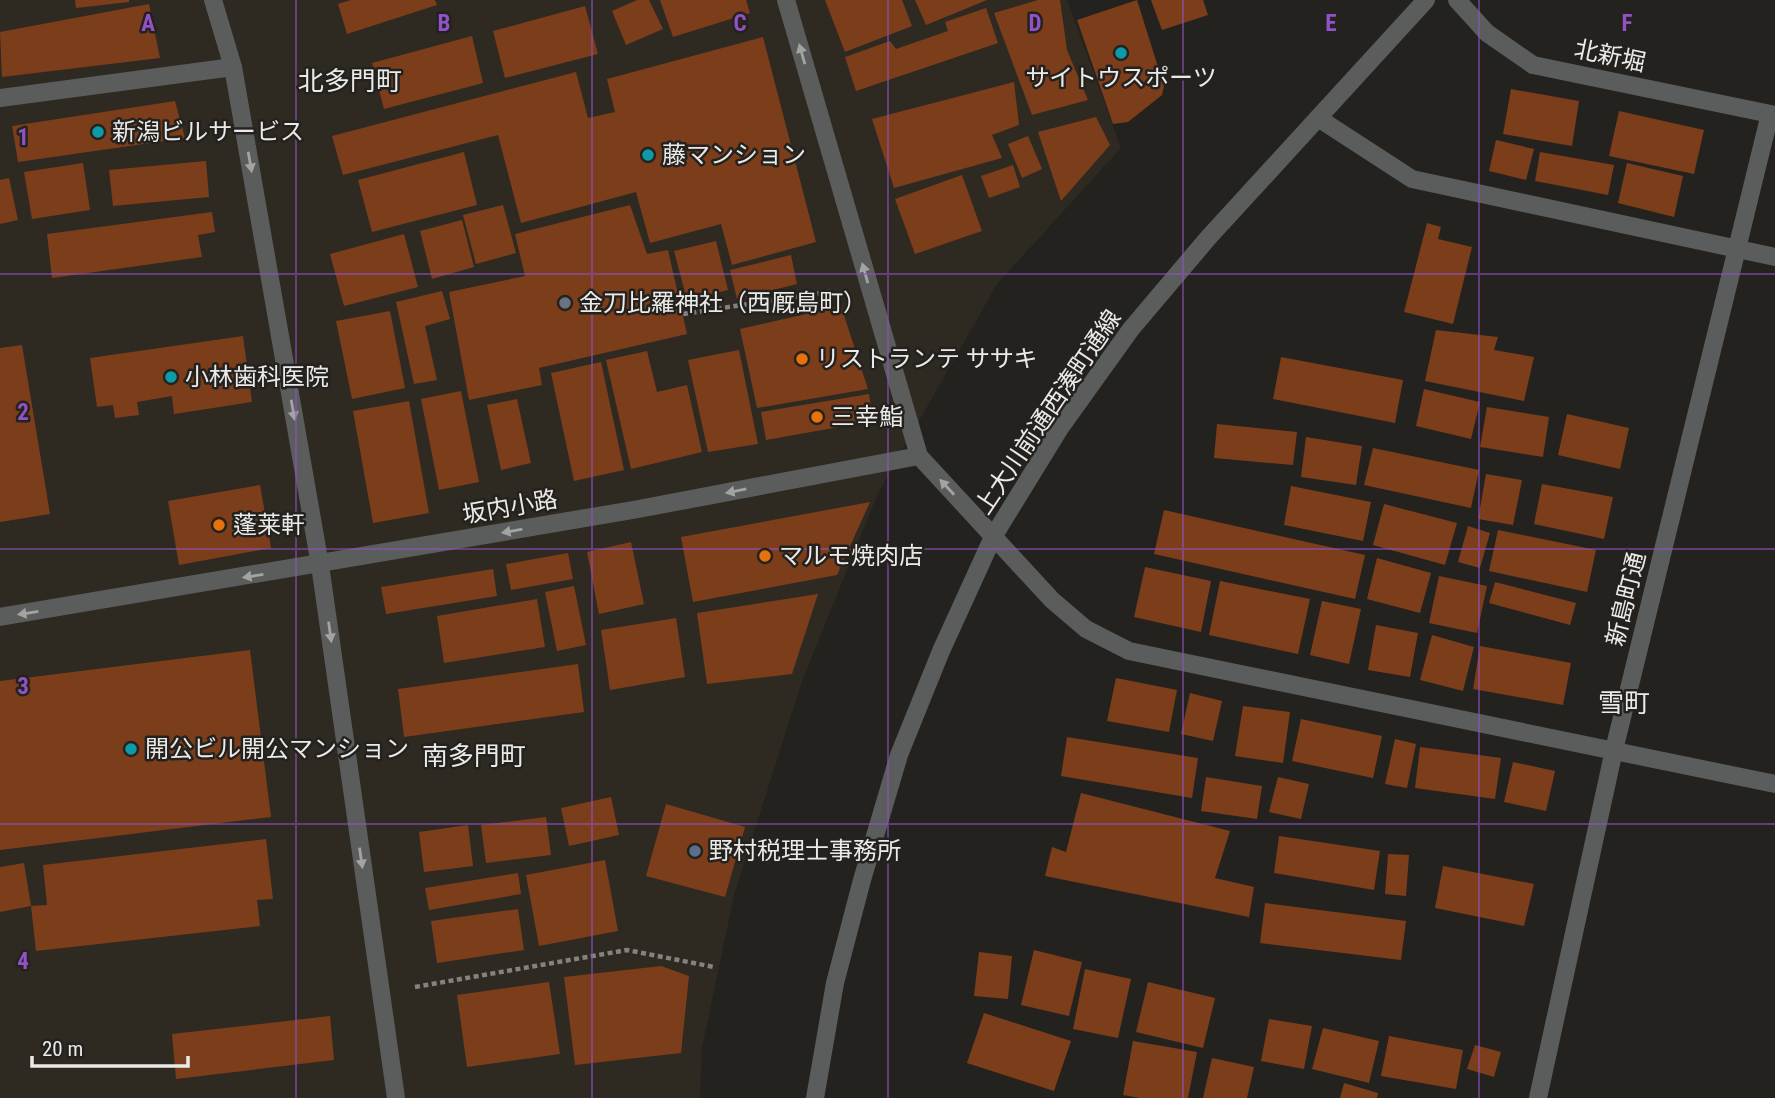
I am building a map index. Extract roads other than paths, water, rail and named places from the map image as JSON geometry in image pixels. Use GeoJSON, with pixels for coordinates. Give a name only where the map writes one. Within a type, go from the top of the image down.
{"type":"FeatureCollection","features":[{"type":"Feature","properties":{"kind":"street"},"geometry":{"type":"LineString","coordinates":[[213,0],[233,67],[320,565],[396,1098]]}},
{"type":"Feature","properties":{"kind":"street"},"geometry":{"type":"LineString","coordinates":[[786,0],[919,456],[1052,600],[1086,629],[1129,650],[1775,784]]}},
{"type":"Feature","properties":{"kind":"street","name":"上大川前通西湊町通線"},"geometry":{"type":"LineString","coordinates":[[817,1098],[835,983],[899,755],[941,651],[993,537],[1060,428],[1131,329],[1208,238],[1426,0]]}},
{"type":"Feature","properties":{"kind":"street","name":"北新堀"},"geometry":{"type":"LineString","coordinates":[[1457,0],[1487,33],[1533,65],[1773,114]]}},
{"type":"Feature","properties":{"kind":"street"},"geometry":{"type":"LineString","coordinates":[[0,98],[233,67]]}},
{"type":"Feature","properties":{"kind":"street","name":"新島町通"},"geometry":{"type":"LineString","coordinates":[[1538,1098],[1614,750],[1736,249],[1773,114]]}},
{"type":"Feature","properties":{"kind":"street"},"geometry":{"type":"LineString","coordinates":[[1318,118],[1412,178],[1775,257]]}},
{"type":"Feature","properties":{"kind":"street","name":"坂内小路"},"geometry":{"type":"LineString","coordinates":[[0,617],[320,565],[919,456]]}},
{"type":"Feature","properties":{"kind":"place","name":"サイトウスポーツ"},"geometry":{"type":"Point","coordinates":[1121,53]}},
{"type":"Feature","properties":{"kind":"place","name":"新潟ビルサービス"},"geometry":{"type":"Point","coordinates":[98,132]}},
{"type":"Feature","properties":{"kind":"place","name":"藤マンション"},"geometry":{"type":"Point","coordinates":[648,155]}},
{"type":"Feature","properties":{"kind":"place","name":"金刀比羅神社（西厩島町）"},"geometry":{"type":"Point","coordinates":[565,303]}},
{"type":"Feature","properties":{"kind":"place","name":"リストランテ ササキ"},"geometry":{"type":"Point","coordinates":[802,359]}},
{"type":"Feature","properties":{"kind":"place","name":"小林歯科医院"},"geometry":{"type":"Point","coordinates":[171,377]}},
{"type":"Feature","properties":{"kind":"place","name":"三幸鮨"},"geometry":{"type":"Point","coordinates":[817,417]}},
{"type":"Feature","properties":{"kind":"place","name":"蓬莱軒"},"geometry":{"type":"Point","coordinates":[219,525]}},
{"type":"Feature","properties":{"kind":"place","name":"マルモ焼肉店"},"geometry":{"type":"Point","coordinates":[765,556]}},
{"type":"Feature","properties":{"kind":"place","name":"開公ビル開公マンション"},"geometry":{"type":"Point","coordinates":[131,749]}},
{"type":"Feature","properties":{"kind":"place","name":"野村税理士事務所"},"geometry":{"type":"Point","coordinates":[695,851]}},
{"type":"Feature","properties":{"kind":"district","name":"北多門町"},"geometry":{"type":"Point","coordinates":[350,81]}},
{"type":"Feature","properties":{"kind":"district","name":"雪町"},"geometry":{"type":"Point","coordinates":[1624,703]}},
{"type":"Feature","properties":{"kind":"district","name":"南多門町"},"geometry":{"type":"Point","coordinates":[474,756]}}]}
